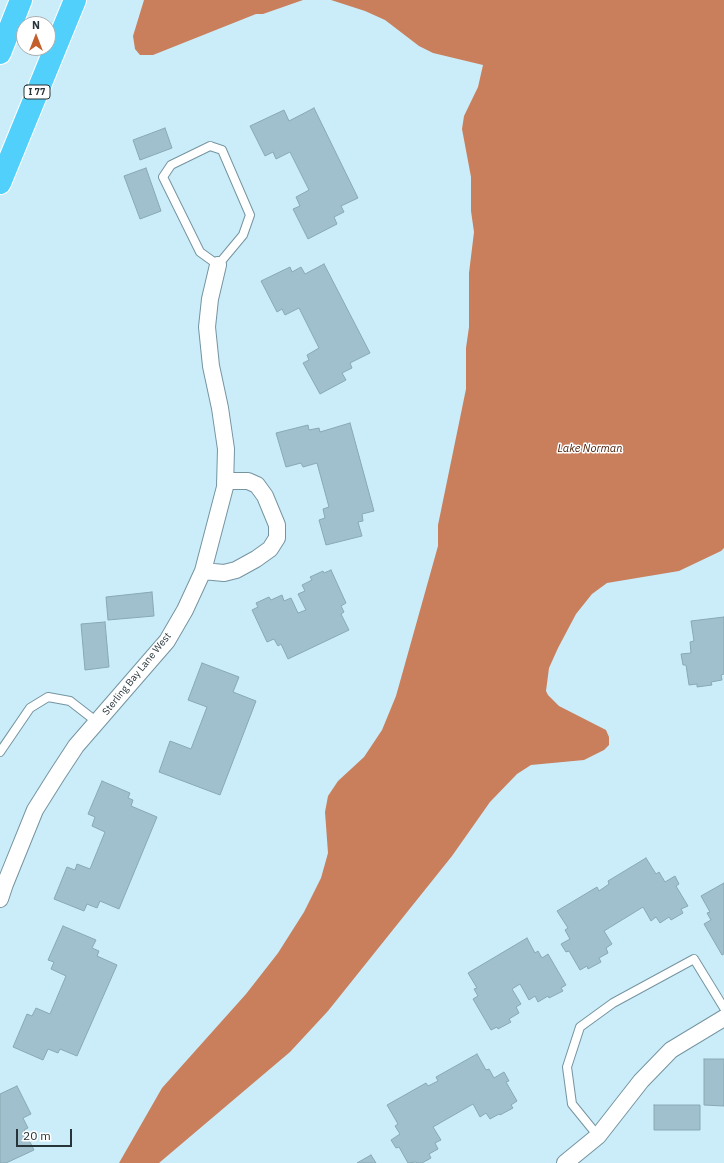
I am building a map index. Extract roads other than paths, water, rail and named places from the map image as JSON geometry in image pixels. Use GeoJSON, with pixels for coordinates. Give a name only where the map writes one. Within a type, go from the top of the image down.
{"type":"FeatureCollection","features":[{"type":"Feature","properties":{"kind":"highway"},"geometry":{"type":"LineString","coordinates":[[0,53],[22,0]]}},
{"type":"Feature","properties":{"kind":"highway","name":"I 77"},"geometry":{"type":"LineString","coordinates":[[0,184],[75,0]]}},
{"type":"Feature","properties":{"kind":"street","name":"Sterling Bay Lane West"},"geometry":{"type":"LineString","coordinates":[[0,899],[2,883],[35,810],[76,746],[166,641],[185,610],[202,572],[225,487],[226,449],[220,408],[211,366],[207,327],[210,299],[218,265]]}},
{"type":"Feature","properties":{"kind":"street"},"geometry":{"type":"LineString","coordinates":[[202,572],[224,573],[236,570],[256,559],[270,548],[277,538],[277,525],[265,496],[257,485],[248,481],[225,481]]}},
{"type":"Feature","properties":{"kind":"street"},"geometry":{"type":"LineString","coordinates":[[565,1163],[598,1136],[641,1081],[671,1050],[724,1018]]}},
{"type":"Feature","properties":{"kind":"lane"},"geometry":{"type":"LineString","coordinates":[[210,146],[222,150],[250,215],[243,235],[218,265],[200,252],[163,177],[171,165],[210,146]]}},
{"type":"Feature","properties":{"kind":"lane"},"geometry":{"type":"LineString","coordinates":[[0,752],[30,708],[48,696],[70,701],[97,722]]}},
{"type":"Feature","properties":{"kind":"lane"},"geometry":{"type":"LineString","coordinates":[[598,1136],[572,1104],[567,1067],[580,1028],[613,1003],[694,959],[724,1008]]}},
{"type":"Feature","properties":{"kind":"water"},"geometry":{"type":"Polygon","coordinates":[[[144,0],[303,0],[263,14],[256,14],[153,55],[140,55],[135,49],[133,36],[144,0]]]}},
{"type":"Feature","properties":{"kind":"water","name":"Lake Norman"},"geometry":{"type":"Polygon","coordinates":[[[331,0],[724,0],[724,548],[721,551],[679,571],[607,583],[592,594],[576,614],[558,648],[549,668],[546,691],[559,706],[606,730],[609,737],[609,745],[604,750],[584,760],[531,765],[517,774],[490,802],[452,856],[328,1011],[290,1052],[159,1163],[119,1163],[162,1088],[246,994],[278,953],[304,912],[321,878],[328,853],[325,812],[328,796],[338,781],[364,757],[382,730],[396,696],[438,546],[438,525],[466,389],[466,348],[469,327],[469,273],[474,232],[471,211],[471,177],[462,129],[464,116],[478,87],[483,65],[433,53],[419,46],[385,20],[365,11],[331,0]]]}}]}
